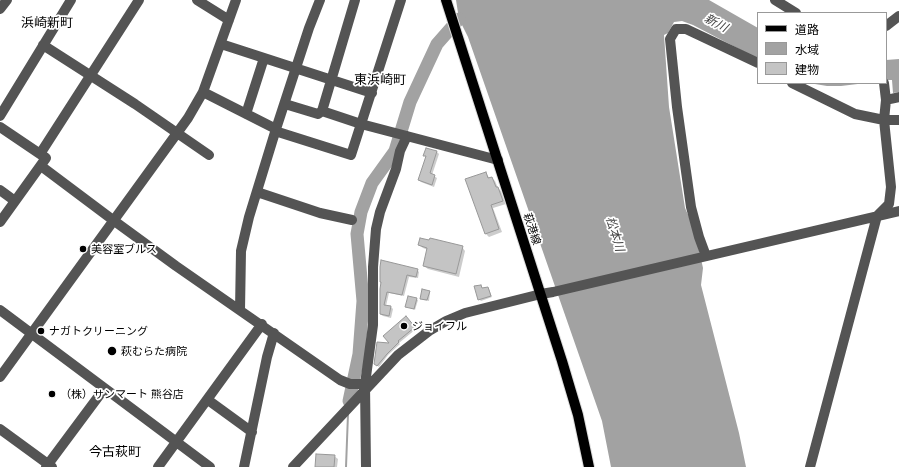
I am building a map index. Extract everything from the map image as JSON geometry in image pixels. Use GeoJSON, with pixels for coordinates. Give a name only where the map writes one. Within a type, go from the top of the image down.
{"type":"FeatureCollection","features":[{"type":"Feature","properties":{"kind":"main road","name":"萩港線"},"geometry":{"type":"LineString","coordinates":[[446,0],[541,294],[578,415],[589,467]]}},
{"type":"Feature","properties":{"kind":"street"},"geometry":{"type":"LineString","coordinates":[[0,9],[7,0]]}},
{"type":"Feature","properties":{"kind":"street"},"geometry":{"type":"LineString","coordinates":[[0,116],[71,0]]}},
{"type":"Feature","properties":{"kind":"street"},"geometry":{"type":"LineString","coordinates":[[40,154],[139,0]]}},
{"type":"Feature","properties":{"kind":"street"},"geometry":{"type":"LineString","coordinates":[[197,0],[229,20]]}},
{"type":"Feature","properties":{"kind":"street"},"geometry":{"type":"LineString","coordinates":[[0,377],[188,118],[203,92],[236,0]]}},
{"type":"Feature","properties":{"kind":"street"},"geometry":{"type":"LineString","coordinates":[[240,310],[241,251],[275,130],[309,28],[320,0]]}},
{"type":"Feature","properties":{"kind":"street"},"geometry":{"type":"LineString","coordinates":[[284,104],[318,114],[322,111],[355,0]]}},
{"type":"Feature","properties":{"kind":"street"},"geometry":{"type":"LineString","coordinates":[[203,92],[275,130],[351,155],[401,0]]}},
{"type":"Feature","properties":{"kind":"street"},"geometry":{"type":"LineString","coordinates":[[775,0],[794,12]]}},
{"type":"Feature","properties":{"kind":"street"},"geometry":{"type":"LineString","coordinates":[[887,25],[899,16]]}},
{"type":"Feature","properties":{"kind":"street"},"geometry":{"type":"LineString","coordinates":[[704,256],[691,206],[677,107],[670,39],[676,29],[686,29],[757,63]]}},
{"type":"Feature","properties":{"kind":"street"},"geometry":{"type":"LineString","coordinates":[[43,44],[209,155]]}},
{"type":"Feature","properties":{"kind":"street"},"geometry":{"type":"LineString","coordinates":[[221,44],[372,93]]}},
{"type":"Feature","properties":{"kind":"street"},"geometry":{"type":"LineString","coordinates":[[246,114],[264,58]]}},
{"type":"Feature","properties":{"kind":"street"},"geometry":{"type":"LineString","coordinates":[[794,84],[855,114],[884,120],[899,120]]}},
{"type":"Feature","properties":{"kind":"street"},"geometry":{"type":"LineString","coordinates":[[810,467],[877,216],[889,204],[891,187],[884,120],[885,91],[899,97]]}},
{"type":"Feature","properties":{"kind":"street"},"geometry":{"type":"LineString","coordinates":[[322,111],[361,124],[498,160]]}},
{"type":"Feature","properties":{"kind":"street"},"geometry":{"type":"LineString","coordinates":[[0,127],[46,158],[0,222]]}},
{"type":"Feature","properties":{"kind":"street"},"geometry":{"type":"LineString","coordinates":[[366,467],[365,387],[373,325],[373,266],[376,229],[380,212],[396,169],[402,135]]}},
{"type":"Feature","properties":{"kind":"street"},"geometry":{"type":"LineString","coordinates":[[41,166],[114,220],[340,380],[365,387]]}},
{"type":"Feature","properties":{"kind":"street"},"geometry":{"type":"LineString","coordinates":[[0,190],[15,201]]}},
{"type":"Feature","properties":{"kind":"street"},"geometry":{"type":"LineString","coordinates":[[257,192],[320,213],[352,220]]}},
{"type":"Feature","properties":{"kind":"street"},"geometry":{"type":"LineString","coordinates":[[293,467],[365,387],[398,355],[429,331],[446,321],[465,313],[541,294],[899,211]]}},
{"type":"Feature","properties":{"kind":"street"},"geometry":{"type":"LineString","coordinates":[[0,310],[210,467]]}},
{"type":"Feature","properties":{"kind":"street"},"geometry":{"type":"LineString","coordinates":[[158,467],[262,324]]}},
{"type":"Feature","properties":{"kind":"street"},"geometry":{"type":"LineString","coordinates":[[244,467],[267,357],[274,333]]}},
{"type":"Feature","properties":{"kind":"street"},"geometry":{"type":"LineString","coordinates":[[0,429],[49,466],[104,389]]}},
{"type":"Feature","properties":{"kind":"street"},"geometry":{"type":"LineString","coordinates":[[208,400],[252,432]]}},
{"type":"Feature","properties":{"kind":"water"},"geometry":{"type":"Polygon","coordinates":[[[456,0],[709,0],[757,27],[757,58],[693,25],[682,21],[674,22],[668,33],[664,35],[669,107],[685,208],[694,228],[703,268],[701,285],[739,433],[746,467],[611,467],[602,421],[468,37],[459,19],[456,0]]]}},
{"type":"Feature","properties":{"kind":"water"},"geometry":{"type":"Polygon","coordinates":[[[899,59],[899,92],[893,93],[892,80],[887,80],[887,60],[899,59]]]}},
{"type":"Feature","properties":{"kind":"water"},"geometry":{"type":"Polygon","coordinates":[[[815,84],[858,84],[841,86],[815,84]]]}},
{"type":"Feature","properties":{"kind":"building"},"geometry":{"type":"Polygon","coordinates":[[[426,148],[437,151],[430,173],[435,175],[432,185],[418,180],[426,156],[423,156],[426,148]]]}},
{"type":"Feature","properties":{"kind":"building"},"geometry":{"type":"Polygon","coordinates":[[[486,172],[488,178],[492,177],[496,187],[498,187],[503,201],[491,205],[499,229],[485,234],[465,179],[486,172]]]}},
{"type":"Feature","properties":{"kind":"building"},"geometry":{"type":"Polygon","coordinates":[[[420,238],[429,240],[430,238],[463,246],[456,274],[423,266],[427,248],[418,245],[420,238]]]}},
{"type":"Feature","properties":{"kind":"building"},"geometry":{"type":"Polygon","coordinates":[[[381,260],[418,269],[416,277],[407,275],[402,295],[387,292],[384,305],[391,306],[389,316],[380,314],[381,260]]]}},
{"type":"Feature","properties":{"kind":"building"},"geometry":{"type":"Polygon","coordinates":[[[481,285],[482,288],[488,287],[491,296],[478,300],[474,286],[481,285]]]}},
{"type":"Feature","properties":{"kind":"building"},"geometry":{"type":"Polygon","coordinates":[[[422,289],[430,291],[427,300],[420,299],[422,289]]]}},
{"type":"Feature","properties":{"kind":"building"},"geometry":{"type":"Polygon","coordinates":[[[408,296],[417,298],[414,309],[405,307],[408,296]]]}},
{"type":"Feature","properties":{"kind":"building"},"geometry":{"type":"Polygon","coordinates":[[[406,316],[415,327],[398,341],[399,342],[377,366],[374,364],[377,342],[389,343],[383,336],[406,316]]]}},
{"type":"Feature","properties":{"kind":"building"},"geometry":{"type":"Polygon","coordinates":[[[316,454],[335,455],[334,467],[315,467],[316,454]]]}},
{"type":"Feature","properties":{"kind":"waterway"},"geometry":{"type":"LineString","coordinates":[[349,401],[359,354],[363,301],[357,234],[361,212],[372,183],[395,151],[410,102],[437,44],[459,19]]}},
{"type":"Feature","properties":{"kind":"waterway"},"geometry":{"type":"LineString","coordinates":[[346,467],[348,414]]}},
{"type":"Feature","properties":{"kind":"place","name":"美容室ブルス"},"geometry":{"type":"Point","coordinates":[83,249]}},
{"type":"Feature","properties":{"kind":"place","name":"ジョイフル"},"geometry":{"type":"Point","coordinates":[404,326]}},
{"type":"Feature","properties":{"kind":"place","name":"ナガトクリーニング"},"geometry":{"type":"Point","coordinates":[41,331]}},
{"type":"Feature","properties":{"kind":"place","name":"萩むらた病院"},"geometry":{"type":"Point","coordinates":[112,351]}},
{"type":"Feature","properties":{"kind":"place","name":"（株）サンマート 熊谷店"},"geometry":{"type":"Point","coordinates":[52,394]}},
{"type":"Feature","properties":{"kind":"district","name":"浜崎新町"},"geometry":{"type":"Point","coordinates":[47,23]}},
{"type":"Feature","properties":{"kind":"district","name":"東浜崎町"},"geometry":{"type":"Point","coordinates":[380,80]}},
{"type":"Feature","properties":{"kind":"district","name":"今古萩町"},"geometry":{"type":"Point","coordinates":[115,452]}},
{"type":"Feature","properties":{"kind":"water label","name":"新川"},"geometry":{"type":"Point","coordinates":[716,23]}},
{"type":"Feature","properties":{"kind":"water label","name":"松本川"},"geometry":{"type":"Point","coordinates":[615,234]}}]}
